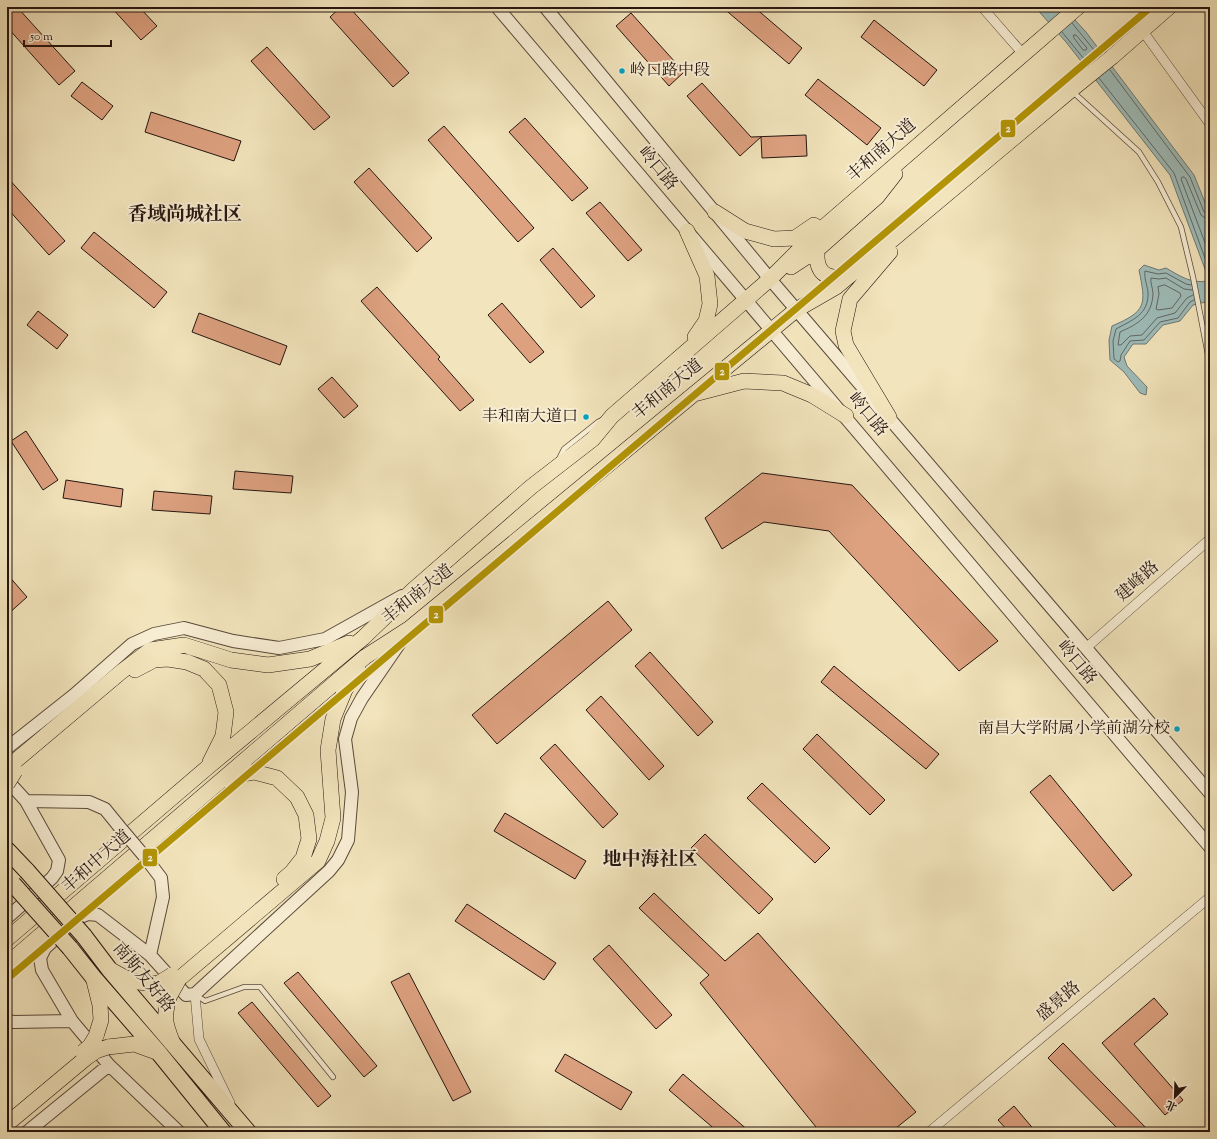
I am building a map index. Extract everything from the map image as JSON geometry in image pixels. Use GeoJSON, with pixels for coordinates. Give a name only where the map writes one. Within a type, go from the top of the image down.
{"type":"FeatureCollection","features":[{"type":"Feature","properties":{"kind":"highway","name":"南斯友好路"},"geometry":{"type":"LineString","coordinates":[[7,850],[27,870],[84,936],[109,969],[243,1126]]}},
{"type":"Feature","properties":{"kind":"highway"},"geometry":{"type":"LineString","coordinates":[[10,881],[70,948],[93,977],[159,1053],[223,1132]]}},
{"type":"Feature","properties":{"kind":"main road","name":"丰和南大道"},"geometry":{"type":"LineString","coordinates":[[211,789],[364,657],[410,628],[772,329],[796,310],[836,287],[1169,7]]}},
{"type":"Feature","properties":{"kind":"main road","name":"丰和南大道"},"geometry":{"type":"LineString","coordinates":[[208,767],[363,638],[413,590],[556,467],[593,439],[612,416],[770,279],[810,239],[1075,9]]}},
{"type":"Feature","properties":{"kind":"main road"},"geometry":{"type":"LineString","coordinates":[[770,279],[817,250],[877,197],[916,147]]}},
{"type":"Feature","properties":{"kind":"main road"},"geometry":{"type":"LineString","coordinates":[[715,212],[745,231],[774,239],[795,238],[879,179]]}},
{"type":"Feature","properties":{"kind":"main road"},"geometry":{"type":"LineString","coordinates":[[836,216],[820,239],[817,250],[817,264],[822,273],[827,276],[841,278],[872,257]]}},
{"type":"Feature","properties":{"kind":"main road"},"geometry":{"type":"LineString","coordinates":[[888,417],[846,345],[843,331],[850,299],[919,218]]}},
{"type":"Feature","properties":{"kind":"main road"},"geometry":{"type":"LineString","coordinates":[[683,355],[706,321],[710,304],[707,276],[687,231]]}},
{"type":"Feature","properties":{"kind":"main road"},"geometry":{"type":"LineString","coordinates":[[693,394],[744,381],[783,383],[812,396],[846,416]]}},
{"type":"Feature","properties":{"kind":"main road"},"geometry":{"type":"LineString","coordinates":[[9,774],[121,672],[150,650],[184,645],[231,660],[268,665],[310,659],[363,638]]}},
{"type":"Feature","properties":{"kind":"main road"},"geometry":{"type":"LineString","coordinates":[[109,969],[129,980],[144,984],[159,983],[176,977],[318,861],[327,841],[333,818],[328,750],[333,719],[345,690],[364,657]]}},
{"type":"Feature","properties":{"kind":"main road"},"geometry":{"type":"LineString","coordinates":[[9,774],[129,674],[154,660],[168,659],[187,662],[204,669],[219,685],[226,712],[223,736],[208,767]]}},
{"type":"Feature","properties":{"kind":"main road","name":"丰和中大道"},"geometry":{"type":"LineString","coordinates":[[7,939],[208,767]]}},
{"type":"Feature","properties":{"kind":"main road"},"geometry":{"type":"LineString","coordinates":[[172,1042],[166,1025],[165,1014],[176,977],[292,872],[302,858],[309,839],[306,815],[297,797],[277,778],[254,772],[236,775],[211,789]]}},
{"type":"Feature","properties":{"kind":"main road","name":"丰和中大道"},"geometry":{"type":"LineString","coordinates":[[7,964],[211,789]]}},
{"type":"Feature","properties":{"kind":"main road"},"geometry":{"type":"LineString","coordinates":[[7,1124],[84,1055],[96,1036],[101,1016],[100,1005],[93,977]]}},
{"type":"Feature","properties":{"kind":"main road"},"geometry":{"type":"LineString","coordinates":[[7,1113],[84,1055],[108,1047],[134,1044],[159,1053]]}},
{"type":"Feature","properties":{"kind":"street","name":"岭口路"},"geometry":{"type":"LineString","coordinates":[[497,7],[846,416],[1210,847]]}},
{"type":"Feature","properties":{"kind":"street","name":"岭口路"},"geometry":{"type":"LineString","coordinates":[[545,7],[796,310],[1210,793]]}},
{"type":"Feature","properties":{"kind":"street"},"geometry":{"type":"LineString","coordinates":[[982,7],[1023,54]]}},
{"type":"Feature","properties":{"kind":"street"},"geometry":{"type":"LineString","coordinates":[[1142,30],[1210,124]]}},
{"type":"Feature","properties":{"kind":"street","name":"建峰路"},"geometry":{"type":"LineString","coordinates":[[1086,648],[1210,539]]}},
{"type":"Feature","properties":{"kind":"street"},"geometry":{"type":"LineString","coordinates":[[7,748],[74,695],[132,644],[154,634],[184,628],[233,641],[279,648],[325,639],[413,590]]}},
{"type":"Feature","properties":{"kind":"street"},"geometry":{"type":"LineString","coordinates":[[178,1132],[109,1065],[72,1021],[42,970],[40,958],[45,948],[78,918],[88,914],[98,915],[150,955],[186,995],[195,994],[329,871],[338,860],[348,840],[352,792],[345,739],[351,718],[362,698],[410,628]]}},
{"type":"Feature","properties":{"kind":"street"},"geometry":{"type":"LineString","coordinates":[[7,916],[9,916],[52,878],[57,871],[59,860],[9,774]]}},
{"type":"Feature","properties":{"kind":"street"},"geometry":{"type":"LineString","coordinates":[[26,801],[89,802],[105,809],[146,857],[161,878],[163,897],[150,955]]}},
{"type":"Feature","properties":{"kind":"street","name":"盛景路"},"geometry":{"type":"LineString","coordinates":[[929,1132],[1210,897]]}},
{"type":"Feature","properties":{"kind":"street"},"geometry":{"type":"LineString","coordinates":[[195,994],[199,1039],[243,1126]]}},
{"type":"Feature","properties":{"kind":"street"},"geometry":{"type":"LineString","coordinates":[[7,1021],[72,1021]]}},
{"type":"Feature","properties":{"kind":"street"},"geometry":{"type":"LineString","coordinates":[[27,1132],[109,1065]]}},
{"type":"Feature","properties":{"kind":"lane"},"geometry":{"type":"LineString","coordinates":[[1076,86],[1139,152],[1158,182],[1181,227],[1193,277],[1210,365]]}},
{"type":"Feature","properties":{"kind":"lane"},"geometry":{"type":"LineString","coordinates":[[195,994],[205,1001],[244,987],[260,987],[333,1077]]}},
{"type":"Feature","properties":{"kind":"water"},"geometry":{"type":"Polygon","coordinates":[[[1035,7],[1063,7],[1086,32],[1194,175],[1210,215],[1210,301],[1193,305],[1180,321],[1163,325],[1146,344],[1133,344],[1124,357],[1127,366],[1147,387],[1146,395],[1140,393],[1124,372],[1110,360],[1109,340],[1112,326],[1132,316],[1141,306],[1143,291],[1139,270],[1144,265],[1159,270],[1166,268],[1186,279],[1202,282],[1208,281],[1205,269],[1170,175],[1066,42],[1035,7]]]}},
{"type":"Feature","properties":{"kind":"building"},"geometry":{"type":"Polygon","coordinates":[[[7,7],[17,7],[75,71],[59,85],[7,27],[7,7]]]}},
{"type":"Feature","properties":{"kind":"building"},"geometry":{"type":"Polygon","coordinates":[[[111,7],[139,7],[157,26],[141,40],[111,7]]]}},
{"type":"Feature","properties":{"kind":"building"},"geometry":{"type":"Polygon","coordinates":[[[341,7],[349,7],[409,73],[393,87],[330,17],[341,7]]]}},
{"type":"Feature","properties":{"kind":"building"},"geometry":{"type":"Polygon","coordinates":[[[722,7],[754,7],[802,48],[789,64],[722,7]]]}},
{"type":"Feature","properties":{"kind":"building"},"geometry":{"type":"Polygon","coordinates":[[[631,13],[684,72],[669,86],[616,26],[631,13]]]}},
{"type":"Feature","properties":{"kind":"building"},"geometry":{"type":"Polygon","coordinates":[[[874,20],[937,70],[924,86],[861,37],[874,20]]]}},
{"type":"Feature","properties":{"kind":"building"},"geometry":{"type":"Polygon","coordinates":[[[267,47],[330,117],[314,130],[251,61],[267,47]]]}},
{"type":"Feature","properties":{"kind":"building"},"geometry":{"type":"Polygon","coordinates":[[[818,79],[881,128],[867,145],[805,95],[818,79]]]}},
{"type":"Feature","properties":{"kind":"building"},"geometry":{"type":"Polygon","coordinates":[[[82,82],[113,106],[102,120],[71,96],[82,82]]]}},
{"type":"Feature","properties":{"kind":"building"},"geometry":{"type":"Polygon","coordinates":[[[702,83],[751,137],[806,135],[807,156],[762,158],[761,137],[740,156],[687,96],[702,83]]]}},
{"type":"Feature","properties":{"kind":"building"},"geometry":{"type":"Polygon","coordinates":[[[151,112],[241,141],[234,161],[145,132],[151,112]]]}},
{"type":"Feature","properties":{"kind":"building"},"geometry":{"type":"Polygon","coordinates":[[[525,118],[588,188],[572,201],[509,132],[525,118]]]}},
{"type":"Feature","properties":{"kind":"building"},"geometry":{"type":"Polygon","coordinates":[[[444,126],[534,228],[518,242],[428,140],[444,126]]]}},
{"type":"Feature","properties":{"kind":"building"},"geometry":{"type":"Polygon","coordinates":[[[369,168],[432,238],[417,252],[354,182],[369,168]]]}},
{"type":"Feature","properties":{"kind":"building"},"geometry":{"type":"Polygon","coordinates":[[[7,177],[65,241],[49,255],[7,208],[7,177]]]}},
{"type":"Feature","properties":{"kind":"building"},"geometry":{"type":"Polygon","coordinates":[[[600,202],[642,250],[628,261],[586,213],[600,202]]]}},
{"type":"Feature","properties":{"kind":"building"},"geometry":{"type":"Polygon","coordinates":[[[94,232],[167,292],[154,308],[81,248],[94,232]]]}},
{"type":"Feature","properties":{"kind":"building"},"geometry":{"type":"Polygon","coordinates":[[[553,248],[595,296],[581,308],[540,260],[553,248]]]}},
{"type":"Feature","properties":{"kind":"building"},"geometry":{"type":"Polygon","coordinates":[[[377,287],[440,357],[438,359],[474,400],[460,411],[361,301],[377,287]]]}},
{"type":"Feature","properties":{"kind":"building"},"geometry":{"type":"Polygon","coordinates":[[[502,303],[544,352],[530,363],[488,315],[502,303]]]}},
{"type":"Feature","properties":{"kind":"building"},"geometry":{"type":"Polygon","coordinates":[[[38,311],[68,335],[57,349],[27,325],[38,311]]]}},
{"type":"Feature","properties":{"kind":"building"},"geometry":{"type":"Polygon","coordinates":[[[199,313],[287,346],[280,365],[192,332],[199,313]]]}},
{"type":"Feature","properties":{"kind":"building"},"geometry":{"type":"Polygon","coordinates":[[[332,377],[358,406],[344,418],[318,389],[332,377]]]}},
{"type":"Feature","properties":{"kind":"building"},"geometry":{"type":"Polygon","coordinates":[[[26,431],[58,480],[43,490],[11,441],[26,431]]]}},
{"type":"Feature","properties":{"kind":"building"},"geometry":{"type":"Polygon","coordinates":[[[235,471],[293,476],[291,493],[233,489],[235,471]]]}},
{"type":"Feature","properties":{"kind":"building"},"geometry":{"type":"Polygon","coordinates":[[[762,473],[852,485],[998,641],[959,671],[829,531],[764,522],[722,549],[705,518],[762,473]]]}},
{"type":"Feature","properties":{"kind":"building"},"geometry":{"type":"Polygon","coordinates":[[[66,480],[123,489],[121,507],[63,498],[66,480]]]}},
{"type":"Feature","properties":{"kind":"building"},"geometry":{"type":"Polygon","coordinates":[[[154,491],[212,496],[210,514],[152,510],[154,491]]]}},
{"type":"Feature","properties":{"kind":"building"},"geometry":{"type":"Polygon","coordinates":[[[7,574],[27,597],[7,615],[7,574]]]}},
{"type":"Feature","properties":{"kind":"building"},"geometry":{"type":"Polygon","coordinates":[[[608,601],[632,630],[497,744],[472,715],[608,601]]]}},
{"type":"Feature","properties":{"kind":"building"},"geometry":{"type":"Polygon","coordinates":[[[650,652],[713,722],[698,736],[635,666],[650,652]]]}},
{"type":"Feature","properties":{"kind":"building"},"geometry":{"type":"Polygon","coordinates":[[[834,666],[939,754],[926,769],[821,682],[834,666]]]}},
{"type":"Feature","properties":{"kind":"building"},"geometry":{"type":"Polygon","coordinates":[[[601,696],[664,766],[649,780],[586,710],[601,696]]]}},
{"type":"Feature","properties":{"kind":"building"},"geometry":{"type":"Polygon","coordinates":[[[817,734],[885,800],[870,815],[803,749],[817,734]]]}},
{"type":"Feature","properties":{"kind":"building"},"geometry":{"type":"Polygon","coordinates":[[[555,744],[618,814],[603,828],[540,758],[555,744]]]}},
{"type":"Feature","properties":{"kind":"building"},"geometry":{"type":"Polygon","coordinates":[[[1050,775],[1132,875],[1113,891],[1030,792],[1050,775]]]}},
{"type":"Feature","properties":{"kind":"building"},"geometry":{"type":"Polygon","coordinates":[[[762,783],[830,848],[815,863],[747,798],[762,783]]]}},
{"type":"Feature","properties":{"kind":"building"},"geometry":{"type":"Polygon","coordinates":[[[505,813],[586,861],[575,879],[494,831],[505,813]]]}},
{"type":"Feature","properties":{"kind":"building"},"geometry":{"type":"Polygon","coordinates":[[[705,834],[773,899],[759,914],[691,848],[705,834]]]}},
{"type":"Feature","properties":{"kind":"building"},"geometry":{"type":"Polygon","coordinates":[[[654,893],[725,961],[758,933],[916,1112],[891,1132],[820,1132],[700,983],[709,975],[639,908],[654,893]]]}},
{"type":"Feature","properties":{"kind":"building"},"geometry":{"type":"Polygon","coordinates":[[[467,904],[556,963],[544,980],[455,921],[467,904]]]}},
{"type":"Feature","properties":{"kind":"building"},"geometry":{"type":"Polygon","coordinates":[[[609,945],[672,1015],[656,1029],[593,959],[609,945]]]}},
{"type":"Feature","properties":{"kind":"building"},"geometry":{"type":"Polygon","coordinates":[[[298,972],[377,1066],[364,1077],[284,983],[298,972]]]}},
{"type":"Feature","properties":{"kind":"building"},"geometry":{"type":"Polygon","coordinates":[[[409,973],[471,1092],[453,1101],[391,982],[409,973]]]}},
{"type":"Feature","properties":{"kind":"building"},"geometry":{"type":"Polygon","coordinates":[[[1154,998],[1168,1014],[1134,1044],[1183,1100],[1165,1115],[1102,1043],[1154,998]]]}},
{"type":"Feature","properties":{"kind":"building"},"geometry":{"type":"Polygon","coordinates":[[[252,1002],[331,1096],[318,1107],[238,1013],[252,1002]]]}},
{"type":"Feature","properties":{"kind":"building"},"geometry":{"type":"Polygon","coordinates":[[[1063,1043],[1150,1132],[1121,1132],[1048,1058],[1063,1043]]]}},
{"type":"Feature","properties":{"kind":"building"},"geometry":{"type":"Polygon","coordinates":[[[565,1054],[632,1092],[621,1110],[555,1071],[565,1054]]]}},
{"type":"Feature","properties":{"kind":"building"},"geometry":{"type":"Polygon","coordinates":[[[683,1074],[750,1132],[718,1132],[669,1090],[683,1074]]]}},
{"type":"Feature","properties":{"kind":"building"},"geometry":{"type":"Polygon","coordinates":[[[1014,1106],[1036,1132],[1009,1132],[998,1120],[1014,1106]]]}},
{"type":"Feature","properties":{"kind":"transit line","name":"2"},"geometry":{"type":"LineString","coordinates":[[7,979],[1151,7]]}},
{"type":"Feature","properties":{"kind":"place","name":"岭口路中段"},"geometry":{"type":"Point","coordinates":[622,71]}},
{"type":"Feature","properties":{"kind":"place","name":"丰和南大道口"},"geometry":{"type":"Point","coordinates":[586,417]}},
{"type":"Feature","properties":{"kind":"place","name":"南昌大学附属小学前湖分校"},"geometry":{"type":"Point","coordinates":[1177,729]}},
{"type":"Feature","properties":{"kind":"district","name":"香域尚城社区"},"geometry":{"type":"Point","coordinates":[185,215]}},
{"type":"Feature","properties":{"kind":"district","name":"地中海社区"},"geometry":{"type":"Point","coordinates":[650,860]}}]}
